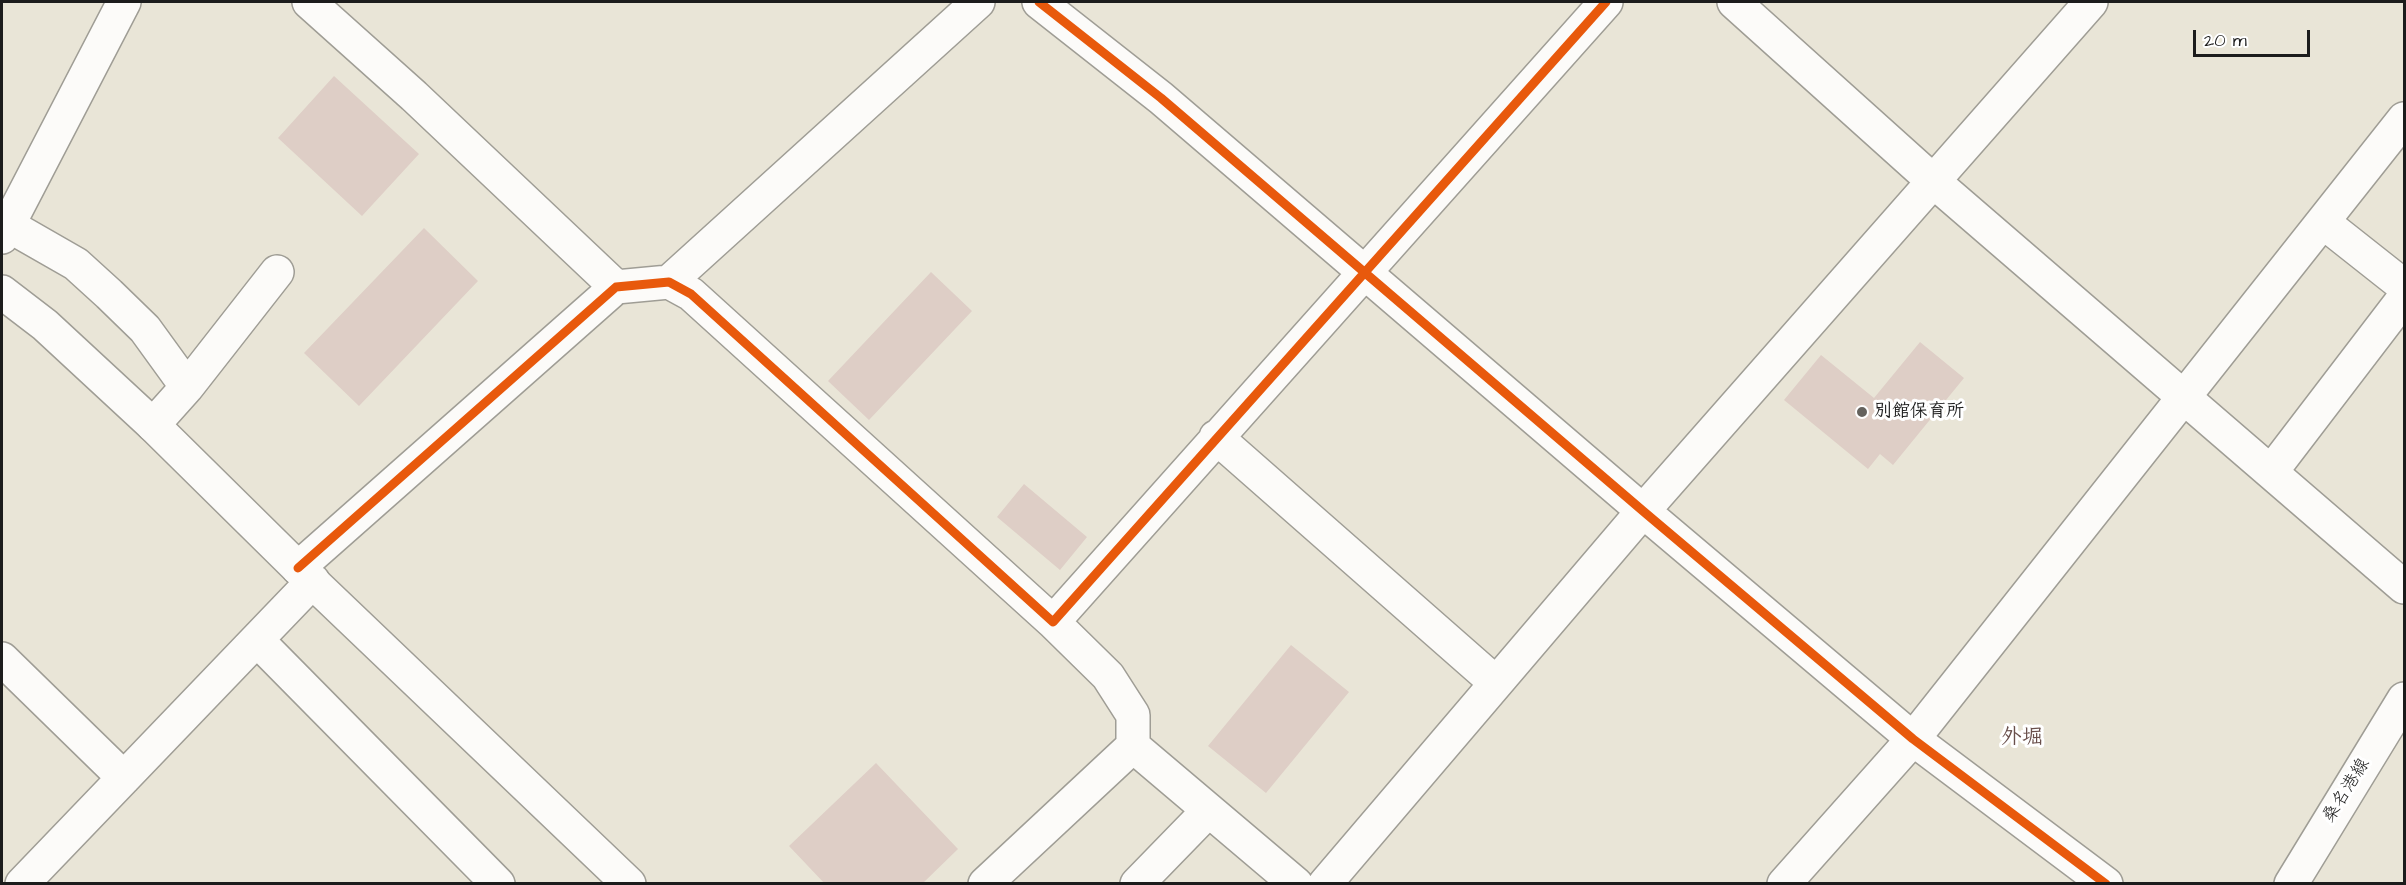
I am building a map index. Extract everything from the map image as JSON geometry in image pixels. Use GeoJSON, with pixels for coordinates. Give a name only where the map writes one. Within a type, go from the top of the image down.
{"type":"FeatureCollection","features":[{"type":"Feature","properties":{"kind":"street"},"geometry":{"type":"LineString","coordinates":[[124,2],[5,231],[76,264],[145,329],[187,387]]}},
{"type":"Feature","properties":{"kind":"street"},"geometry":{"type":"LineString","coordinates":[[309,2],[414,96],[616,287]]}},
{"type":"Feature","properties":{"kind":"street"},"geometry":{"type":"LineString","coordinates":[[669,282],[978,2]]}},
{"type":"Feature","properties":{"kind":"street"},"geometry":{"type":"LineString","coordinates":[[1040,2],[1161,98],[1913,739],[2106,884]]}},
{"type":"Feature","properties":{"kind":"street"},"geometry":{"type":"LineString","coordinates":[[1053,622],[1606,2]]}},
{"type":"Feature","properties":{"kind":"street"},"geometry":{"type":"LineString","coordinates":[[1734,2],[1932,180],[2404,587]]}},
{"type":"Feature","properties":{"kind":"street"},"geometry":{"type":"LineString","coordinates":[[1133,746],[1208,811],[1302,883],[1496,683],[1932,180],[2091,2]]}},
{"type":"Feature","properties":{"kind":"street"},"geometry":{"type":"LineString","coordinates":[[1784,884],[1913,739],[2404,119]]}},
{"type":"Feature","properties":{"kind":"street"},"geometry":{"type":"LineString","coordinates":[[2323,222],[2404,286]]}},
{"type":"Feature","properties":{"kind":"street"},"geometry":{"type":"LineString","coordinates":[[153,425],[187,387],[277,272]]}},
{"type":"Feature","properties":{"kind":"street"},"geometry":{"type":"LineString","coordinates":[[22,884],[257,640],[306,575],[616,287],[669,282],[691,294],[1053,622],[1108,676],[1133,715],[1133,746],[985,884]]}},
{"type":"Feature","properties":{"kind":"street"},"geometry":{"type":"LineString","coordinates":[[2,292],[45,326],[153,425],[629,884]]}},
{"type":"Feature","properties":{"kind":"street"},"geometry":{"type":"LineString","coordinates":[[2271,472],[2404,298]]}},
{"type":"Feature","properties":{"kind":"street"},"geometry":{"type":"LineString","coordinates":[[1216,437],[1496,683]]}},
{"type":"Feature","properties":{"kind":"street"},"geometry":{"type":"LineString","coordinates":[[257,640],[498,884]]}},
{"type":"Feature","properties":{"kind":"street"},"geometry":{"type":"LineString","coordinates":[[2,659],[124,778]]}},
{"type":"Feature","properties":{"kind":"street","name":"桑名港線"},"geometry":{"type":"LineString","coordinates":[[2291,884],[2404,699]]}},
{"type":"Feature","properties":{"kind":"street"},"geometry":{"type":"LineString","coordinates":[[1137,884],[1208,811]]}},
{"type":"Feature","properties":{"kind":"building"},"geometry":{"type":"Polygon","coordinates":[[[334,76],[419,154],[362,216],[278,138],[334,76]]]}},
{"type":"Feature","properties":{"kind":"building"},"geometry":{"type":"Polygon","coordinates":[[[424,228],[478,281],[359,406],[304,353],[424,228]]]}},
{"type":"Feature","properties":{"kind":"building"},"geometry":{"type":"Polygon","coordinates":[[[931,272],[972,311],[869,420],[828,381],[931,272]]]}},
{"type":"Feature","properties":{"kind":"building"},"geometry":{"type":"Polygon","coordinates":[[[1920,342],[1964,378],[1893,465],[1880,454],[1868,469],[1784,400],[1821,355],[1874,398],[1920,342]]]}},
{"type":"Feature","properties":{"kind":"building"},"geometry":{"type":"Polygon","coordinates":[[[1024,484],[1087,537],[1060,570],[997,517],[1024,484]]]}},
{"type":"Feature","properties":{"kind":"building"},"geometry":{"type":"Polygon","coordinates":[[[1291,645],[1349,692],[1266,793],[1208,746],[1291,645]]]}},
{"type":"Feature","properties":{"kind":"building"},"geometry":{"type":"Polygon","coordinates":[[[876,763],[958,849],[922,884],[825,884],[789,846],[876,763]]]}},
{"type":"Feature","properties":{"kind":"cycle path"},"geometry":{"type":"LineString","coordinates":[[1039,2],[1161,98],[1913,739],[2106,884]]}},
{"type":"Feature","properties":{"kind":"cycle path"},"geometry":{"type":"LineString","coordinates":[[298,568],[616,287],[669,282],[691,294],[1053,622],[1606,2]]}},
{"type":"Feature","properties":{"kind":"place","name":"別館保育所"},"geometry":{"type":"Point","coordinates":[1862,412]}},
{"type":"Feature","properties":{"kind":"district","name":"外堀"},"geometry":{"type":"Point","coordinates":[2022,739]}}]}
